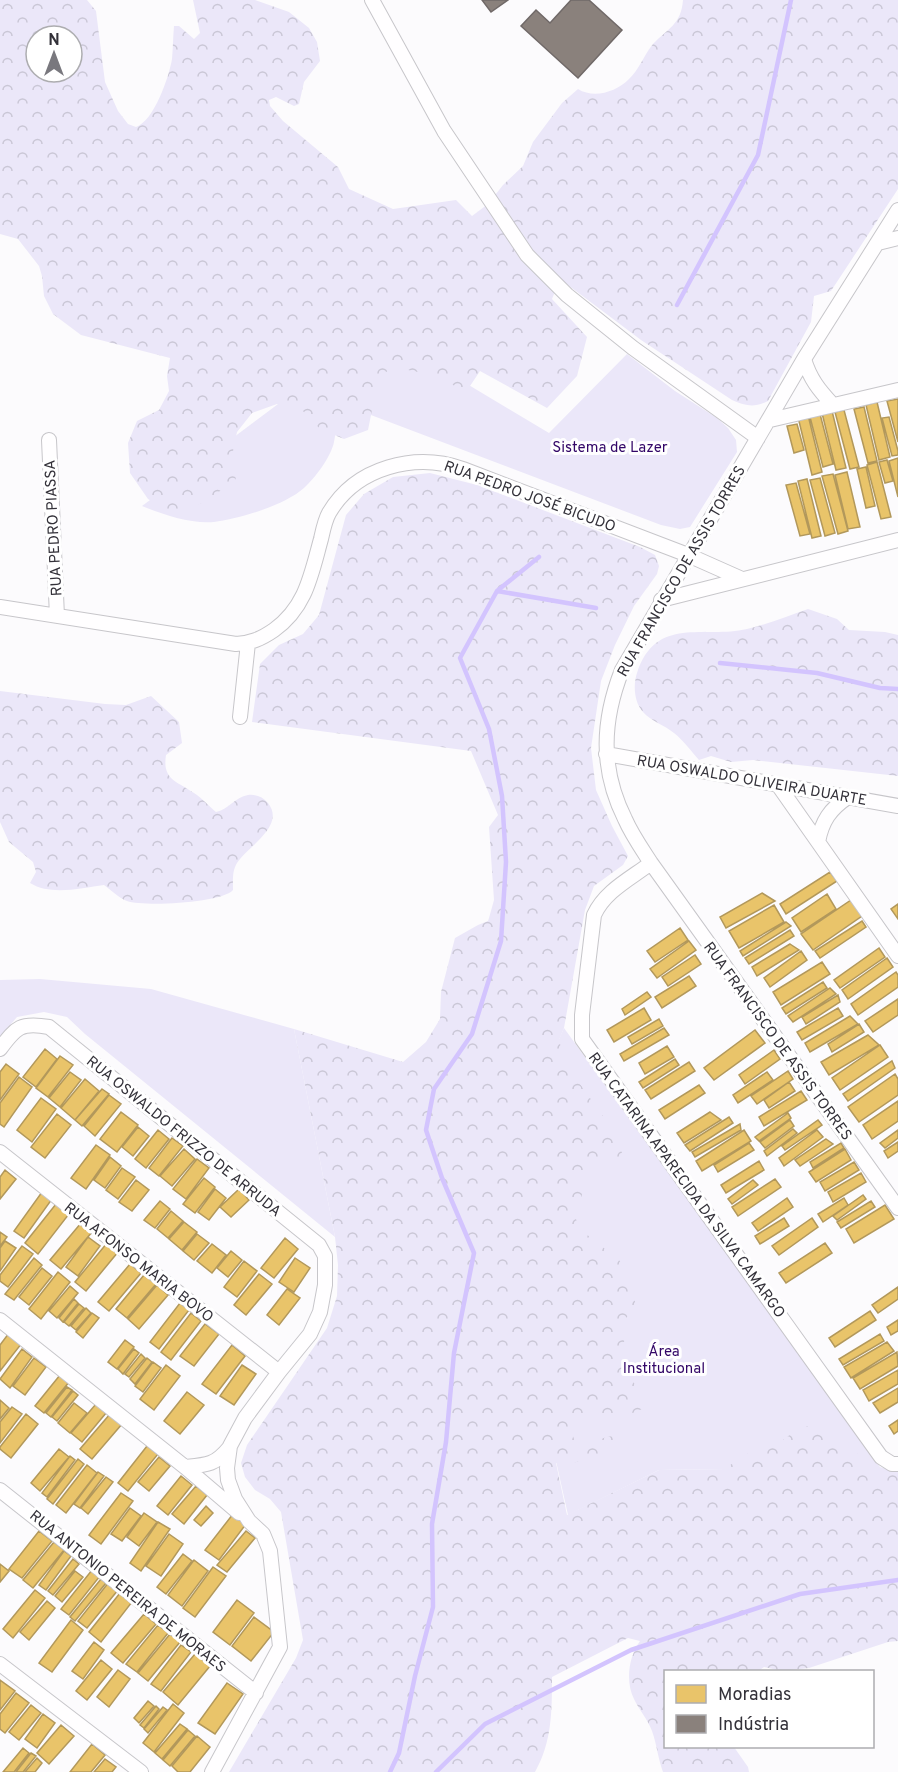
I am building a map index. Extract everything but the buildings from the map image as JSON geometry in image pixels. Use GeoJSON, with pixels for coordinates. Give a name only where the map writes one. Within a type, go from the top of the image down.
{"type":"FeatureCollection","features":[{"type":"Feature","properties":{"kind":"street"},"geometry":{"type":"LineString","coordinates":[[372,0],[444,131],[527,255],[567,295],[633,348],[758,438]]}},
{"type":"Feature","properties":{"kind":"street","name":"RUA FRANCISCO DE ASSIS TORRES"},"geometry":{"type":"LineString","coordinates":[[898,210],[804,359],[622,670],[607,717],[606,754],[609,774],[625,819],[651,864],[898,1208]]}},
{"type":"Feature","properties":{"kind":"street"},"geometry":{"type":"LineString","coordinates":[[878,243],[898,238]]}},
{"type":"Feature","properties":{"kind":"street"},"geometry":{"type":"LineString","coordinates":[[804,359],[808,374],[833,405]]}},
{"type":"Feature","properties":{"kind":"street"},"geometry":{"type":"LineString","coordinates":[[770,420],[898,390]]}},
{"type":"Feature","properties":{"kind":"street","name":"RUA PEDRO PIASSA"},"geometry":{"type":"LineString","coordinates":[[49,440],[57,616]]}},
{"type":"Feature","properties":{"kind":"street","name":"RUA PEDRO JOSÉ BICUDO"},"geometry":{"type":"LineString","coordinates":[[248,643],[258,640],[286,621],[297,608],[306,591],[328,514],[340,498],[354,484],[371,475],[406,463],[427,461],[446,463],[688,555],[742,579]]}},
{"type":"Feature","properties":{"kind":"street"},"geometry":{"type":"LineString","coordinates":[[661,600],[898,540]]}},
{"type":"Feature","properties":{"kind":"street"},"geometry":{"type":"LineString","coordinates":[[0,607],[216,641],[248,643],[240,717]]}},
{"type":"Feature","properties":{"kind":"street","name":"RUA OSWALDO OLIVEIRA DUARTE"},"geometry":{"type":"LineString","coordinates":[[606,754],[898,806]]}},
{"type":"Feature","properties":{"kind":"street"},"geometry":{"type":"LineString","coordinates":[[778,785],[898,956]]}},
{"type":"Feature","properties":{"kind":"street"},"geometry":{"type":"LineString","coordinates":[[818,842],[821,825],[833,806],[848,797]]}},
{"type":"Feature","properties":{"kind":"street","name":"RUA CATARINA APARECIDA DA SILVA CAMARGO"},"geometry":{"type":"LineString","coordinates":[[651,864],[608,895],[600,903],[594,915],[582,1015],[582,1039],[881,1456],[895,1464]]}},
{"type":"Feature","properties":{"kind":"street","name":"RUA OSWALDO FRIZZO DE ARRUDA"},"geometry":{"type":"LineString","coordinates":[[0,1050],[12,1032],[30,1024],[49,1028],[319,1245],[326,1256],[325,1285],[320,1312],[310,1334],[279,1372]]}},
{"type":"Feature","properties":{"kind":"street","name":"RUA AFONSO MARIA BOVO"},"geometry":{"type":"LineString","coordinates":[[0,1152],[279,1372]]}},
{"type":"Feature","properties":{"kind":"street"},"geometry":{"type":"LineString","coordinates":[[0,1320],[185,1467],[263,1534],[270,1551],[280,1647],[212,1772]]}},
{"type":"Feature","properties":{"kind":"street"},"geometry":{"type":"LineString","coordinates":[[185,1467],[217,1462],[231,1446],[245,1418],[279,1372]]}},
{"type":"Feature","properties":{"kind":"street"},"geometry":{"type":"LineString","coordinates":[[231,1446],[227,1468],[228,1480],[235,1499],[249,1521]]}},
{"type":"Feature","properties":{"kind":"street","name":"RUA ANTONIO PEREIRA DE MORAES"},"geometry":{"type":"LineString","coordinates":[[0,1490],[255,1694]]}},
{"type":"Feature","properties":{"kind":"street"},"geometry":{"type":"LineString","coordinates":[[0,1664],[141,1772]]}},
{"type":"Feature","properties":{"kind":"green space"},"geometry":{"type":"Polygon","coordinates":[[[0,0],[87,0],[96,11],[105,82],[118,111],[128,124],[136,127],[143,123],[155,108],[164,87],[172,59],[174,26],[179,26],[194,39],[200,33],[193,0],[255,0],[289,12],[309,28],[317,42],[320,61],[304,82],[299,104],[294,106],[276,97],[269,100],[270,106],[283,121],[338,167],[349,189],[393,209],[456,200],[472,216],[488,204],[503,185],[523,166],[533,142],[562,103],[578,89],[584,92],[605,93],[629,79],[653,44],[677,21],[683,0],[898,0],[898,189],[831,291],[814,296],[811,322],[768,401],[758,405],[746,405],[732,400],[641,340],[560,279],[552,299],[587,337],[577,376],[547,408],[480,371],[468,389],[441,382],[418,372],[393,367],[374,381],[373,405],[368,430],[344,439],[320,429],[301,409],[277,404],[252,413],[237,432],[232,456],[236,480],[204,502],[187,509],[165,509],[148,499],[130,473],[128,443],[137,421],[159,410],[169,391],[167,376],[170,358],[81,335],[53,314],[44,296],[39,266],[18,239],[0,234],[0,0]]]}},
{"type":"Feature","properties":{"kind":"green space","name":"Sistema de Lazer"},"geometry":{"type":"Polygon","coordinates":[[[377,330],[549,433],[627,354],[675,391],[717,418],[736,440],[737,452],[690,527],[680,529],[661,525],[334,401],[336,422],[330,454],[308,484],[296,494],[248,514],[214,522],[168,516],[142,506],[377,330]]]}},
{"type":"Feature","properties":{"kind":"green space"},"geometry":{"type":"Polygon","coordinates":[[[430,473],[477,485],[640,547],[655,555],[659,566],[657,574],[634,606],[601,681],[591,748],[596,790],[628,856],[623,865],[594,886],[585,910],[564,1028],[559,1040],[565,1063],[610,1126],[623,1155],[622,1163],[601,1163],[590,1169],[575,1217],[581,1230],[619,1260],[622,1264],[619,1279],[631,1285],[636,1306],[626,1318],[623,1355],[628,1373],[643,1398],[642,1409],[628,1415],[577,1415],[571,1429],[576,1446],[586,1448],[606,1437],[620,1437],[609,1452],[601,1456],[584,1461],[556,1463],[567,1515],[659,1470],[724,1469],[764,1443],[783,1440],[799,1428],[808,1426],[840,1438],[872,1467],[898,1472],[898,1641],[888,1642],[809,1668],[664,1670],[664,1748],[735,1748],[749,1772],[663,1772],[652,1731],[631,1692],[629,1677],[631,1661],[640,1641],[628,1638],[552,1677],[548,1738],[535,1772],[229,1772],[296,1658],[303,1640],[281,1512],[270,1499],[255,1490],[245,1477],[241,1463],[247,1445],[327,1328],[337,1296],[338,1265],[335,1237],[294,1029],[403,1062],[426,1042],[440,1019],[441,992],[455,938],[488,921],[494,900],[489,827],[498,815],[471,751],[252,722],[260,664],[279,645],[303,634],[319,615],[346,515],[364,494],[393,477],[430,473]]]}},
{"type":"Feature","properties":{"kind":"green space"},"geometry":{"type":"Polygon","coordinates":[[[808,609],[837,619],[849,630],[898,635],[898,776],[753,760],[731,762],[711,756],[699,760],[684,742],[640,708],[635,693],[637,673],[645,655],[656,643],[669,636],[683,633],[747,629],[808,609]]]}},
{"type":"Feature","properties":{"kind":"green space"},"geometry":{"type":"Polygon","coordinates":[[[0,691],[126,705],[151,696],[179,722],[182,743],[166,755],[165,763],[166,770],[172,779],[197,795],[216,812],[243,796],[251,795],[264,799],[272,811],[269,828],[235,866],[233,890],[199,901],[149,904],[127,901],[104,885],[57,890],[38,887],[30,883],[36,872],[33,862],[9,842],[0,822],[0,691]]]}},
{"type":"Feature","properties":{"kind":"green space"},"geometry":{"type":"Polygon","coordinates":[[[40,979],[151,989],[294,1029],[335,1237],[67,1017],[44,1012],[17,1017],[0,1037],[0,980],[40,979]]]}},
{"type":"Feature","properties":{"kind":"green space","name":"Área Institucional"},"geometry":{"type":"Polygon","coordinates":[[[564,1028],[880,1467],[659,1470],[568,1515],[550,1434],[536,1091],[564,1028]]]}},
{"type":"Feature","properties":{"kind":"waterway"},"geometry":{"type":"LineString","coordinates":[[677,305],[758,155],[791,0]]}},
{"type":"Feature","properties":{"kind":"waterway"},"geometry":{"type":"LineString","coordinates":[[390,1772],[399,1753],[415,1676],[433,1607],[432,1524],[446,1442],[454,1353],[474,1253],[442,1178],[426,1130],[434,1089],[472,1034],[501,941],[506,862],[502,796],[489,729],[460,658],[497,591],[539,557]]}},
{"type":"Feature","properties":{"kind":"waterway"},"geometry":{"type":"LineString","coordinates":[[497,591],[596,608]]}},
{"type":"Feature","properties":{"kind":"waterway"},"geometry":{"type":"LineString","coordinates":[[720,663],[817,673],[880,688],[898,689]]}},
{"type":"Feature","properties":{"kind":"waterway"},"geometry":{"type":"LineString","coordinates":[[436,1772],[485,1724],[631,1650],[800,1594],[898,1580]]}}]}
